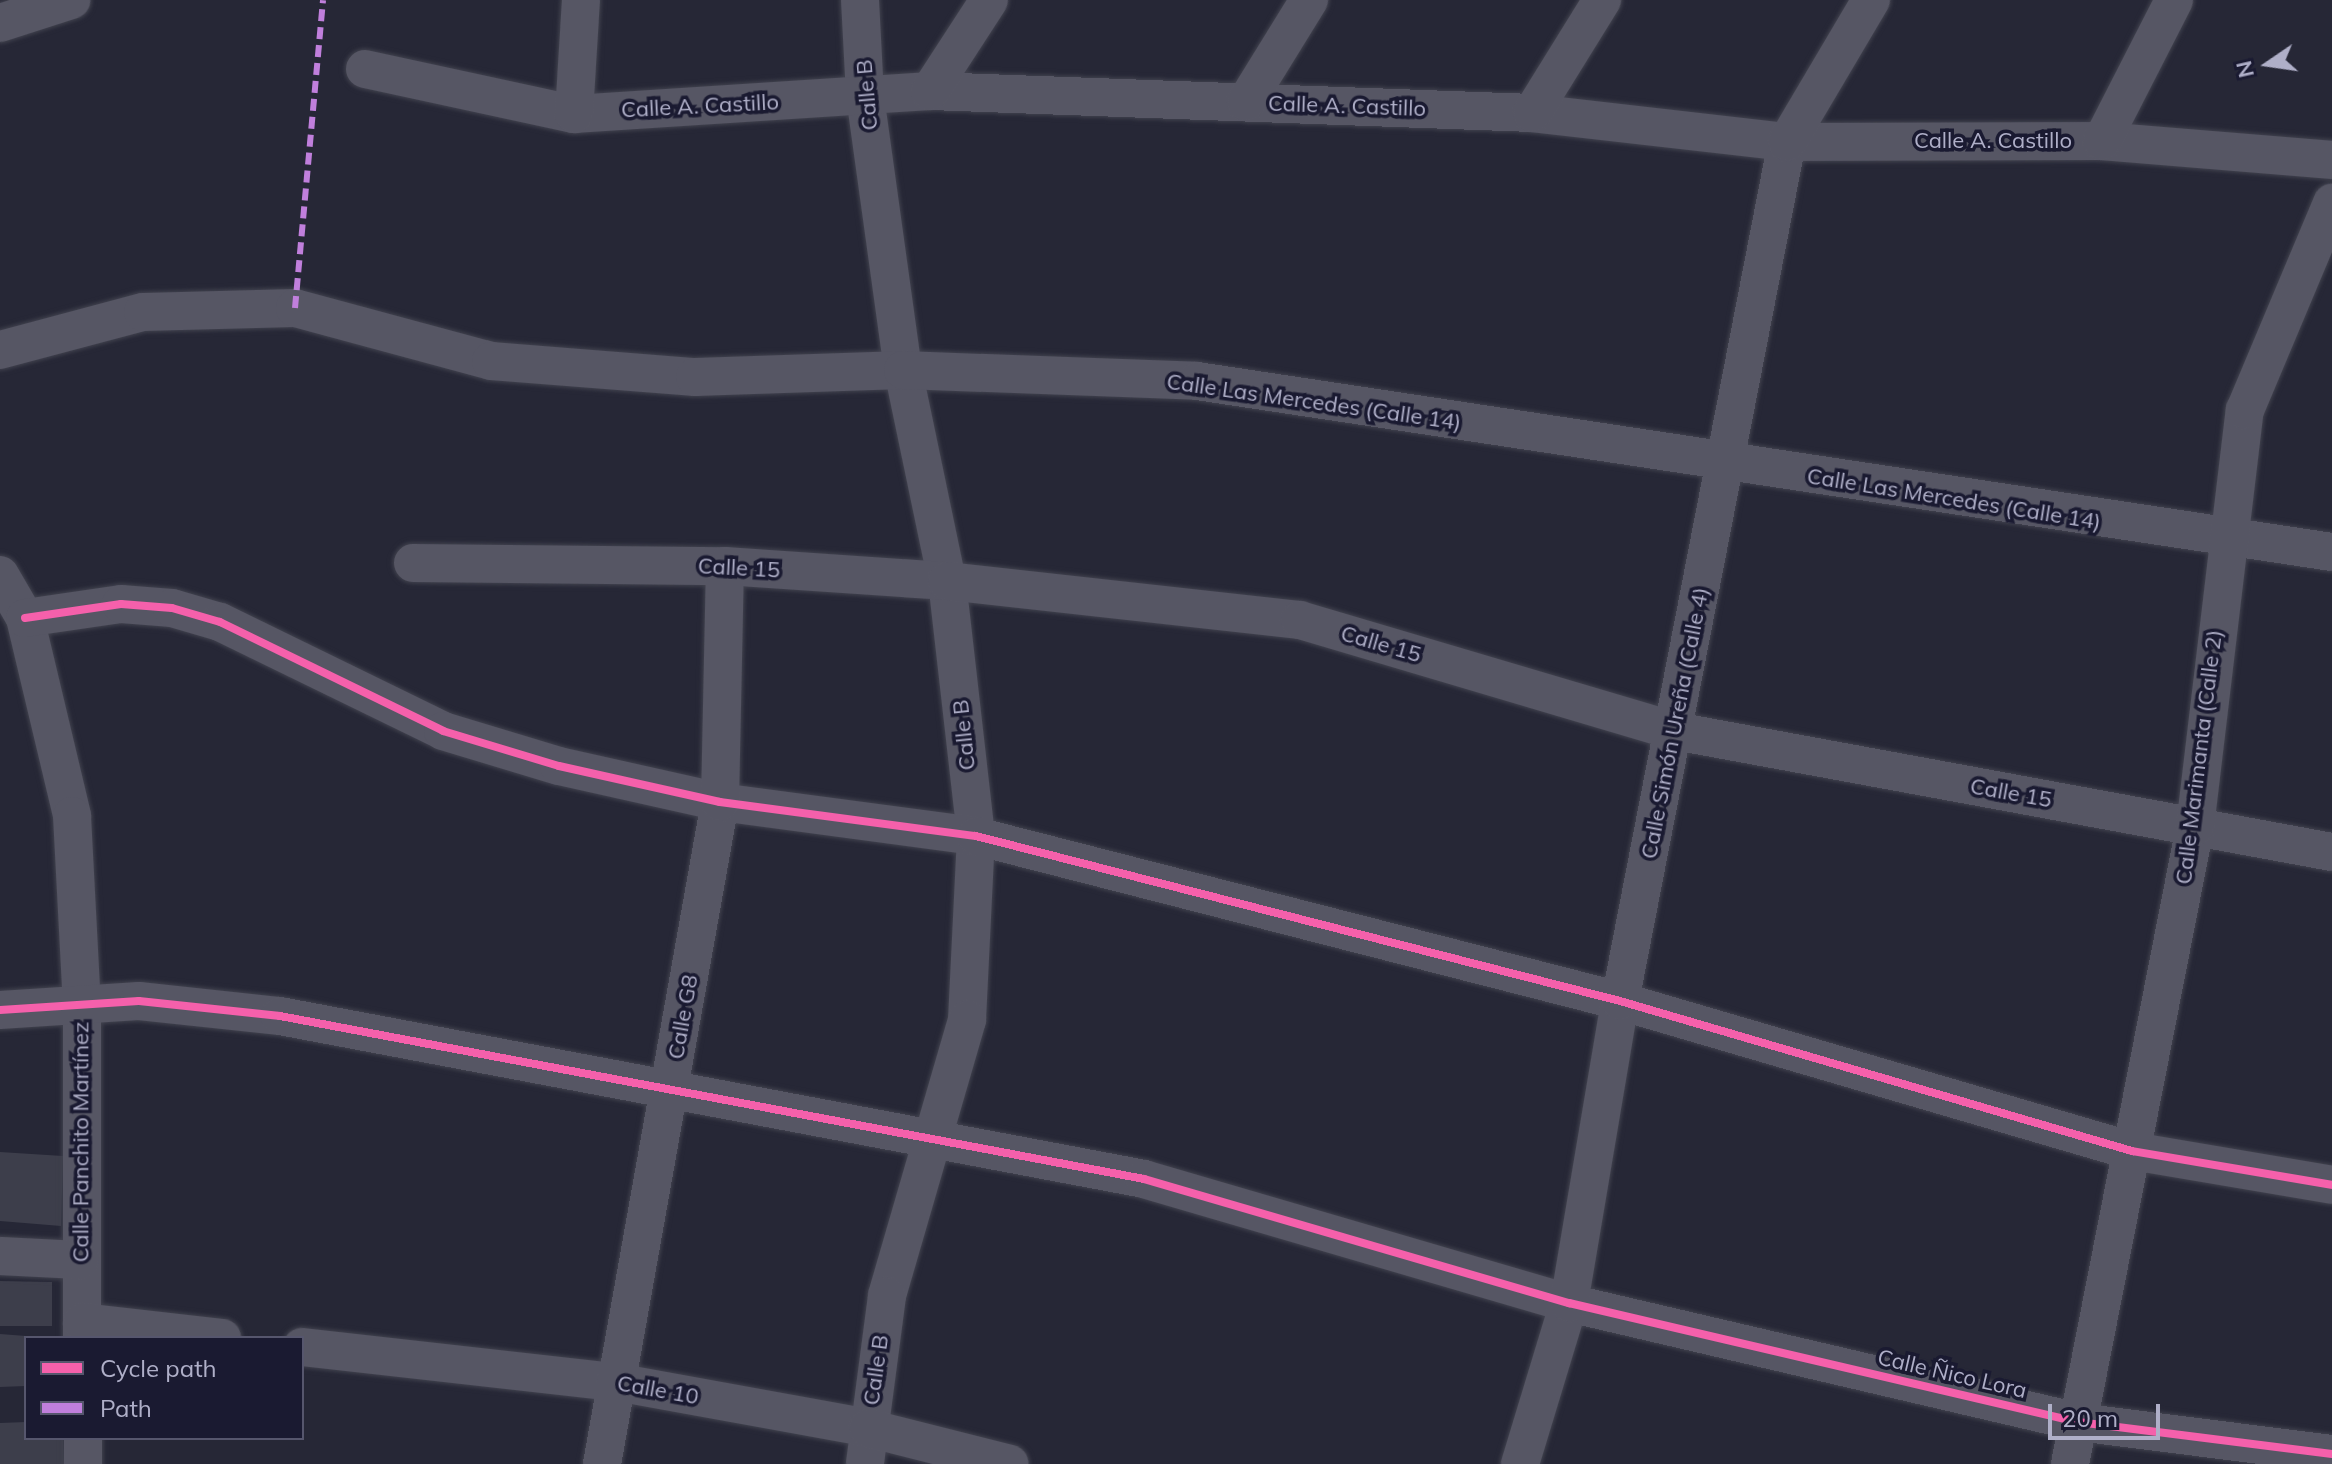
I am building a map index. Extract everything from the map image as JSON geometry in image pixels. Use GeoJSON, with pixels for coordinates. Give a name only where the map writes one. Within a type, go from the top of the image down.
{"type":"FeatureCollection","features":[{"type":"Feature","properties":{"kind":"street"},"geometry":{"type":"LineString","coordinates":[[0,23],[71,0]]}},
{"type":"Feature","properties":{"kind":"street"},"geometry":{"type":"LineString","coordinates":[[574,114],[581,0]]}},
{"type":"Feature","properties":{"kind":"street","name":"Calle B"},"geometry":{"type":"LineString","coordinates":[[860,0],[865,96],[903,370],[947,581],[976,836],[967,1020],[887,1296],[866,1446]]}},
{"type":"Feature","properties":{"kind":"street"},"geometry":{"type":"LineString","coordinates":[[930,91],[989,0]]}},
{"type":"Feature","properties":{"kind":"street"},"geometry":{"type":"LineString","coordinates":[[1246,102],[1309,0]]}},
{"type":"Feature","properties":{"kind":"street"},"geometry":{"type":"LineString","coordinates":[[1532,113],[1602,0]]}},
{"type":"Feature","properties":{"kind":"street","name":"Calle Simón Ureña (Calle 4)"},"geometry":{"type":"LineString","coordinates":[[1520,1464],[1569,1303],[1620,1001],[1675,731],[1787,142],[1871,0]]}},
{"type":"Feature","properties":{"kind":"street"},"geometry":{"type":"LineString","coordinates":[[2102,141],[2174,0]]}},
{"type":"Feature","properties":{"kind":"street","name":"Calle A. Castillo"},"geometry":{"type":"LineString","coordinates":[[365,69],[574,114],[930,91],[1532,113],[1787,142],[2102,141],[2332,160]]}},
{"type":"Feature","properties":{"kind":"street","name":"Calle Marimanta (Calle 2)"},"geometry":{"type":"LineString","coordinates":[[2070,1464],[2195,827],[2226,541],[2245,410],[2332,203]]}},
{"type":"Feature","properties":{"kind":"street","name":"Calle Las Mercedes (Calle 14)"},"geometry":{"type":"LineString","coordinates":[[0,350],[143,312],[295,308],[491,361],[695,377],[903,370],[1197,381],[2226,541],[2332,552]]}},
{"type":"Feature","properties":{"kind":"street","name":"Calle 15"},"geometry":{"type":"LineString","coordinates":[[413,563],[725,566],[947,581],[1300,620],[1675,731],[2332,852]]}},
{"type":"Feature","properties":{"kind":"street","name":"Calle G8"},"geometry":{"type":"LineString","coordinates":[[602,1464],[720,802],[725,566]]}},
{"type":"Feature","properties":{"kind":"street"},"geometry":{"type":"LineString","coordinates":[[9,595],[172,608],[220,622],[443,731],[720,802],[976,836],[1620,1001],[2132,1151],[2332,1185]]}},
{"type":"Feature","properties":{"kind":"street","name":"Calle Panchito Martínez"},"geometry":{"type":"LineString","coordinates":[[9,595],[72,816],[82,1008],[82,1330]]}},
{"type":"Feature","properties":{"kind":"street","name":"Calle Ñico Lora"},"geometry":{"type":"LineString","coordinates":[[0,1010],[82,1008],[139,1001],[280,1016],[931,1143],[1144,1179],[1569,1303],[2078,1422],[2332,1454]]}},
{"type":"Feature","properties":{"kind":"street"},"geometry":{"type":"LineString","coordinates":[[0,1256],[80,1260]]}},
{"type":"Feature","properties":{"kind":"street"},"geometry":{"type":"LineString","coordinates":[[82,1330],[187,1336]]}},
{"type":"Feature","properties":{"kind":"street","name":"Calle 10"},"geometry":{"type":"LineString","coordinates":[[304,1347],[616,1382],[866,1446],[1010,1464]]}},
{"type":"Feature","properties":{"kind":"street"},"geometry":{"type":"LineString","coordinates":[[83,1440],[83,1464]]}},
{"type":"Feature","properties":{"kind":"building"},"geometry":{"type":"Polygon","coordinates":[[[0,1152],[63,1156],[61,1226],[0,1221],[0,1152]]]}},
{"type":"Feature","properties":{"kind":"building"},"geometry":{"type":"Polygon","coordinates":[[[0,1281],[52,1282],[52,1326],[0,1326],[0,1281]]]}},
{"type":"Feature","properties":{"kind":"building"},"geometry":{"type":"Polygon","coordinates":[[[0,1334],[26,1336],[24,1386],[0,1387],[0,1334]]]}},
{"type":"Feature","properties":{"kind":"building"},"geometry":{"type":"Polygon","coordinates":[[[24,1422],[24,1440],[63,1440],[64,1464],[0,1464],[0,1423],[24,1422]]]}},
{"type":"Feature","properties":{"kind":"marked path"},"geometry":{"type":"LineString","coordinates":[[295,308],[323,0]]}},
{"type":"Feature","properties":{"kind":"cycle path"},"geometry":{"type":"LineString","coordinates":[[25,618],[121,604],[172,608],[220,622],[443,731],[559,766],[720,802],[976,836],[1620,1001],[2132,1151],[2332,1185]]}},
{"type":"Feature","properties":{"kind":"cycle path"},"geometry":{"type":"LineString","coordinates":[[0,1010],[139,1001],[280,1016],[1144,1179],[1569,1303],[2078,1422],[2332,1454]]}}]}
